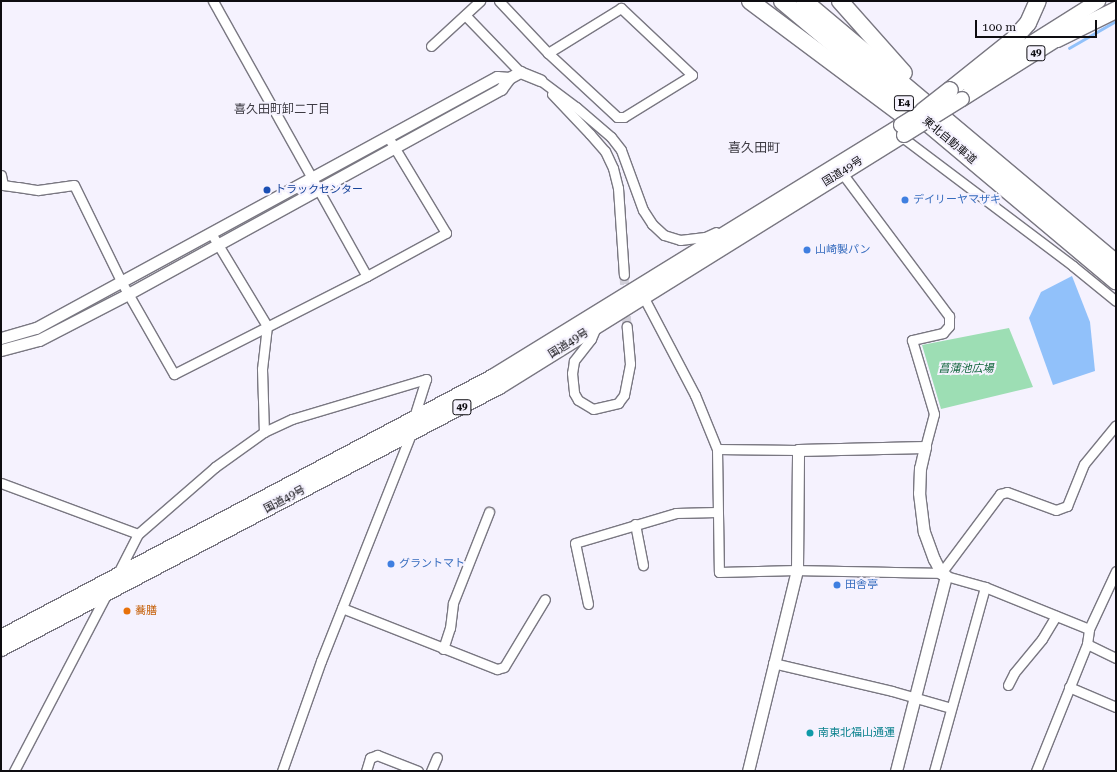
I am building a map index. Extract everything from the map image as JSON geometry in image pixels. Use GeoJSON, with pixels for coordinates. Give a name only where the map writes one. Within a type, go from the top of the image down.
{"type":"FeatureCollection","features":[{"type":"Feature","properties":{"kind":"highway"},"geometry":{"type":"LineString","coordinates":[[750,1],[1026,206]]}},
{"type":"Feature","properties":{"kind":"highway","name":"東北自動車道"},"geometry":{"type":"LineString","coordinates":[[782,1],[1116,281]]}},
{"type":"Feature","properties":{"kind":"highway","name":"東北自動車道"},"geometry":{"type":"LineString","coordinates":[[804,1],[1116,263]]}},
{"type":"Feature","properties":{"kind":"highway"},"geometry":{"type":"LineString","coordinates":[[840,1],[948,121]]}},
{"type":"Feature","properties":{"kind":"highway"},"geometry":{"type":"LineString","coordinates":[[923,111],[955,94],[1014,39],[1028,23],[1038,1]]}},
{"type":"Feature","properties":{"kind":"highway"},"geometry":{"type":"LineString","coordinates":[[1057,40],[1110,6]]}},
{"type":"Feature","properties":{"kind":"highway","name":"国道49号"},"geometry":{"type":"LineString","coordinates":[[1,649],[410,436],[499,387],[644,298],[842,173],[904,133],[955,94],[1110,6]]}},
{"type":"Feature","properties":{"kind":"highway","name":"国道49号"},"geometry":{"type":"LineString","coordinates":[[955,94],[1057,40]]}},
{"type":"Feature","properties":{"kind":"highway","name":"国道49号"},"geometry":{"type":"LineString","coordinates":[[1,637],[413,421],[536,351],[854,153],[904,133],[923,111]]}},
{"type":"Feature","properties":{"kind":"street"},"geometry":{"type":"LineString","coordinates":[[213,1],[367,276]]}},
{"type":"Feature","properties":{"kind":"street"},"geometry":{"type":"LineString","coordinates":[[431,46],[480,1]]}},
{"type":"Feature","properties":{"kind":"street"},"geometry":{"type":"LineString","coordinates":[[499,1],[548,53],[617,117],[624,117],[692,75],[621,8],[548,53]]}},
{"type":"Feature","properties":{"kind":"street"},"geometry":{"type":"LineString","coordinates":[[465,15],[520,72],[540,80],[611,137],[621,150],[643,210],[652,224],[664,235],[680,240],[705,237],[854,153]]}},
{"type":"Feature","properties":{"kind":"street"},"geometry":{"type":"LineString","coordinates":[[1,350],[39,340],[128,294],[318,188],[501,89],[509,78],[520,72]]}},
{"type":"Feature","properties":{"kind":"street"},"geometry":{"type":"LineString","coordinates":[[1,338],[36,328],[122,283],[497,77],[509,78]]}},
{"type":"Feature","properties":{"kind":"street"},"geometry":{"type":"LineString","coordinates":[[540,80],[605,152],[613,168],[618,188],[624,275]]}},
{"type":"Feature","properties":{"kind":"street"},"geometry":{"type":"LineString","coordinates":[[904,133],[1116,301]]}},
{"type":"Feature","properties":{"kind":"street"},"geometry":{"type":"LineString","coordinates":[[1,175],[3,185],[38,190],[74,185],[122,283],[174,374],[367,276],[446,233],[388,137]]}},
{"type":"Feature","properties":{"kind":"street"},"geometry":{"type":"LineString","coordinates":[[842,173],[949,316],[949,326],[943,333],[912,340],[934,414],[920,468],[919,493],[924,532],[943,574]]}},
{"type":"Feature","properties":{"kind":"street"},"geometry":{"type":"LineString","coordinates":[[211,233],[267,326],[262,369],[264,432]]}},
{"type":"Feature","properties":{"kind":"street"},"geometry":{"type":"LineString","coordinates":[[644,298],[695,395],[717,449],[719,572],[797,570],[943,574],[985,587],[1089,629]]}},
{"type":"Feature","properties":{"kind":"street"},"geometry":{"type":"LineString","coordinates":[[597,326],[592,339],[574,361],[572,374],[574,393],[578,400],[593,409],[618,403],[624,395],[630,364],[627,326]]}},
{"type":"Feature","properties":{"kind":"street"},"geometry":{"type":"LineString","coordinates":[[14,771],[138,534],[215,467],[264,432],[292,418],[426,379],[413,421]]}},
{"type":"Feature","properties":{"kind":"street"},"geometry":{"type":"LineString","coordinates":[[896,771],[943,574],[1000,494],[1007,492],[1056,510],[1067,506],[1084,464],[1116,425]]}},
{"type":"Feature","properties":{"kind":"street"},"geometry":{"type":"LineString","coordinates":[[282,771],[342,608],[410,436]]}},
{"type":"Feature","properties":{"kind":"street"},"geometry":{"type":"LineString","coordinates":[[717,449],[798,450],[925,447]]}},
{"type":"Feature","properties":{"kind":"street"},"geometry":{"type":"LineString","coordinates":[[750,770],[773,663],[797,570],[798,450]]}},
{"type":"Feature","properties":{"kind":"street"},"geometry":{"type":"LineString","coordinates":[[1,483],[138,534]]}},
{"type":"Feature","properties":{"kind":"street"},"geometry":{"type":"LineString","coordinates":[[443,649],[450,628],[453,603],[489,512]]}},
{"type":"Feature","properties":{"kind":"street"},"geometry":{"type":"LineString","coordinates":[[588,604],[575,543],[676,513],[717,512]]}},
{"type":"Feature","properties":{"kind":"street"},"geometry":{"type":"LineString","coordinates":[[635,524],[643,565]]}},
{"type":"Feature","properties":{"kind":"street"},"geometry":{"type":"LineString","coordinates":[[1036,771],[1087,644],[1089,629],[1116,571]]}},
{"type":"Feature","properties":{"kind":"street"},"geometry":{"type":"LineString","coordinates":[[934,771],[985,587]]}},
{"type":"Feature","properties":{"kind":"street"},"geometry":{"type":"LineString","coordinates":[[342,608],[497,669],[504,667],[545,599]]}},
{"type":"Feature","properties":{"kind":"street"},"geometry":{"type":"LineString","coordinates":[[1008,685],[1014,673],[1042,639],[1056,616]]}},
{"type":"Feature","properties":{"kind":"street"},"geometry":{"type":"LineString","coordinates":[[1087,644],[1116,658]]}},
{"type":"Feature","properties":{"kind":"street"},"geometry":{"type":"LineString","coordinates":[[773,663],[914,696],[951,708]]}},
{"type":"Feature","properties":{"kind":"street"},"geometry":{"type":"LineString","coordinates":[[1069,687],[1116,708]]}},
{"type":"Feature","properties":{"kind":"street"},"geometry":{"type":"LineString","coordinates":[[366,771],[370,758],[377,755],[403,769],[418,771]]}},
{"type":"Feature","properties":{"kind":"street"},"geometry":{"type":"LineString","coordinates":[[431,771],[437,757]]}},
{"type":"Feature","properties":{"kind":"green space","name":"菖蒲池広場"},"geometry":{"type":"Polygon","coordinates":[[[1009,328],[1033,387],[941,409],[922,345],[1009,328]]]}},
{"type":"Feature","properties":{"kind":"water"},"geometry":{"type":"Polygon","coordinates":[[[1072,276],[1090,322],[1095,371],[1053,385],[1029,318],[1041,292],[1072,276]]]}},
{"type":"Feature","properties":{"kind":"waterway"},"geometry":{"type":"LineString","coordinates":[[1069,48],[1116,21]]}},
{"type":"Feature","properties":{"kind":"tunnel"},"geometry":{"type":"LineString","coordinates":[[624,275],[627,326]]}},
{"type":"Feature","properties":{"kind":"place","name":"トラックセンター"},"geometry":{"type":"Point","coordinates":[267,190]}},
{"type":"Feature","properties":{"kind":"place","name":"デイリーヤマザキ"},"geometry":{"type":"Point","coordinates":[905,200]}},
{"type":"Feature","properties":{"kind":"place","name":"山崎製パン"},"geometry":{"type":"Point","coordinates":[807,250]}},
{"type":"Feature","properties":{"kind":"place","name":"グラントマト"},"geometry":{"type":"Point","coordinates":[391,564]}},
{"type":"Feature","properties":{"kind":"place","name":"田舎亭"},"geometry":{"type":"Point","coordinates":[837,585]}},
{"type":"Feature","properties":{"kind":"place","name":"蕎膳"},"geometry":{"type":"Point","coordinates":[127,611]}},
{"type":"Feature","properties":{"kind":"place","name":"南東北福山通運"},"geometry":{"type":"Point","coordinates":[810,733]}},
{"type":"Feature","properties":{"kind":"district","name":"喜久田町卸二丁目"},"geometry":{"type":"Point","coordinates":[282,110]}},
{"type":"Feature","properties":{"kind":"district","name":"喜久田町"},"geometry":{"type":"Point","coordinates":[754,148]}}]}
